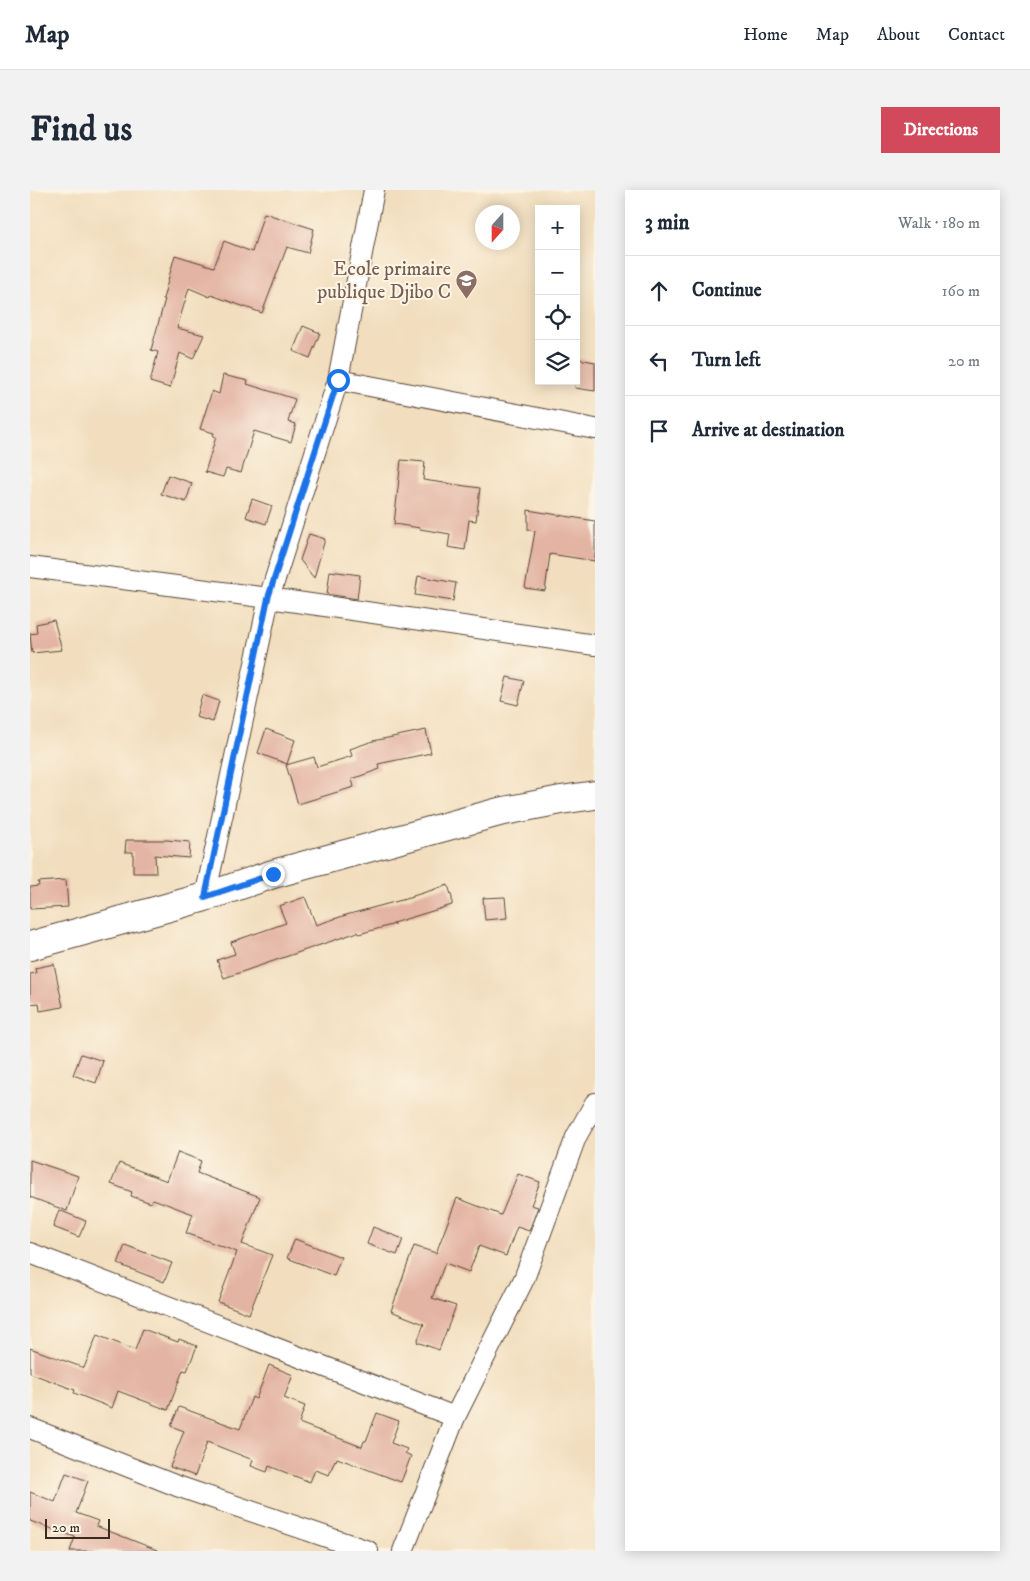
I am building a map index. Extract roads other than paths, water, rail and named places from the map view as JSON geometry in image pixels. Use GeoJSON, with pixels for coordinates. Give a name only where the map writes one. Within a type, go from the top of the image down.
{"type":"FeatureCollection","features":[{"type":"Feature","properties":{"kind":"main road"},"geometry":{"type":"LineString","coordinates":[[30,946],[205,897],[273,874],[499,812],[595,795]]}},
{"type":"Feature","properties":{"kind":"street"},"geometry":{"type":"LineString","coordinates":[[205,897],[268,598],[338,380],[374,190]]}},
{"type":"Feature","properties":{"kind":"street"},"geometry":{"type":"LineString","coordinates":[[338,380],[595,428]]}},
{"type":"Feature","properties":{"kind":"street"},"geometry":{"type":"LineString","coordinates":[[30,567],[268,598],[595,645]]}},
{"type":"Feature","properties":{"kind":"street"},"geometry":{"type":"LineString","coordinates":[[403,1551],[455,1417],[524,1279],[576,1137],[595,1103]]}},
{"type":"Feature","properties":{"kind":"street"},"geometry":{"type":"LineString","coordinates":[[30,1254],[455,1417]]}},
{"type":"Feature","properties":{"kind":"street"},"geometry":{"type":"LineString","coordinates":[[30,1428],[177,1486],[368,1551]]}},
{"type":"Feature","properties":{"kind":"place","name":"Ecole primaire publique Djibo C"},"geometry":{"type":"Point","coordinates":[467,299]}}]}
